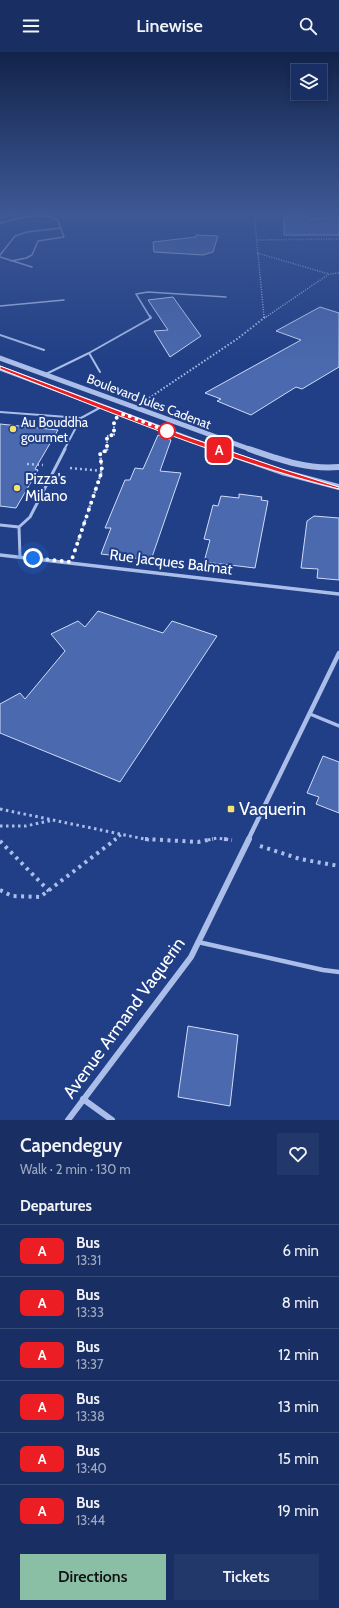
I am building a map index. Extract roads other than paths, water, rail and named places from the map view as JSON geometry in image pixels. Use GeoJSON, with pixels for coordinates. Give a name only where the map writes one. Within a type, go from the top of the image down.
{"type":"FeatureCollection","features":[{"type":"Feature","properties":{"kind":"street","name":"Boulevard Jules Cadenat"},"geometry":{"type":"LineString","coordinates":[[0,358],[282,461],[328,468],[339,467]]}},
{"type":"Feature","properties":{"kind":"street","name":"Boulevard Jules Cadenat"},"geometry":{"type":"LineString","coordinates":[[0,368],[182,437],[282,472],[339,487]]}},
{"type":"Feature","properties":{"kind":"street","name":"Rue Jacques Balmat"},"geometry":{"type":"LineString","coordinates":[[0,555],[339,594]]}},
{"type":"Feature","properties":{"kind":"street","name":"Avenue Armand Vaquerin"},"geometry":{"type":"LineString","coordinates":[[68,1120],[191,957],[339,653]]}},
{"type":"Feature","properties":{"kind":"street"},"geometry":{"type":"LineString","coordinates":[[83,1100],[112,1120]]}},
{"type":"Feature","properties":{"kind":"lane"},"geometry":{"type":"LineString","coordinates":[[14,262],[32,267]]}},
{"type":"Feature","properties":{"kind":"lane"},"geometry":{"type":"LineString","coordinates":[[46,374],[89,353],[150,318],[136,294],[148,292],[226,297]]}},
{"type":"Feature","properties":{"kind":"lane"},"geometry":{"type":"LineString","coordinates":[[0,306],[64,300]]}},
{"type":"Feature","properties":{"kind":"lane"},"geometry":{"type":"LineString","coordinates":[[0,335],[44,350]]}},
{"type":"Feature","properties":{"kind":"lane"},"geometry":{"type":"LineString","coordinates":[[89,353],[100,372]]}},
{"type":"Feature","properties":{"kind":"lane"},"geometry":{"type":"LineString","coordinates":[[0,412],[81,418],[103,406]]}},
{"type":"Feature","properties":{"kind":"lane"},"geometry":{"type":"LineString","coordinates":[[0,525],[19,527],[30,517],[81,418]]}},
{"type":"Feature","properties":{"kind":"lane"},"geometry":{"type":"LineString","coordinates":[[19,527],[20,557]]}},
{"type":"Feature","properties":{"kind":"lane"},"geometry":{"type":"LineString","coordinates":[[310,714],[339,726]]}},
{"type":"Feature","properties":{"kind":"lane"},"geometry":{"type":"LineString","coordinates":[[198,942],[323,970],[339,972]]}},
{"type":"Feature","properties":{"kind":"place","name":"Au Bouddha gourmet"},"geometry":{"type":"Point","coordinates":[13,429]}},
{"type":"Feature","properties":{"kind":"place","name":"Pizza's Milano"},"geometry":{"type":"Point","coordinates":[17,488]}},
{"type":"Feature","properties":{"kind":"place","name":"Vaquerin"},"geometry":{"type":"Point","coordinates":[231,809]}}]}
